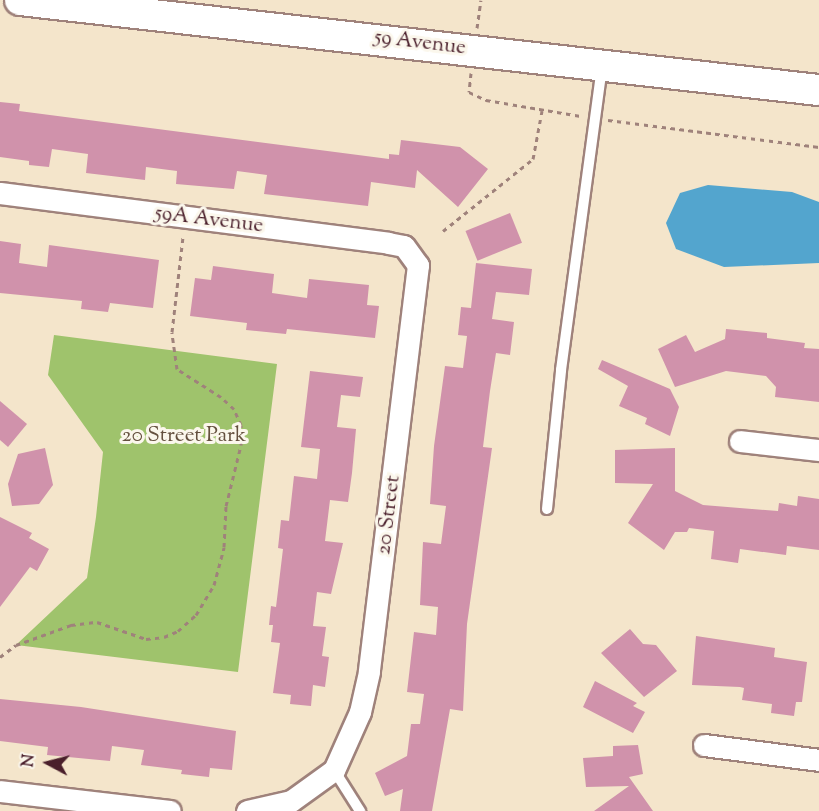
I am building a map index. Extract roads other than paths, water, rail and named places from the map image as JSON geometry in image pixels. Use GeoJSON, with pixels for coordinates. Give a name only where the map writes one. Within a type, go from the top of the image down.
{"type":"FeatureCollection","features":[{"type":"Feature","properties":{"kind":"main road","name":"59 Avenue"},"geometry":{"type":"LineString","coordinates":[[20,0],[603,63],[819,90]]}},
{"type":"Feature","properties":{"kind":"street","name":"59A Avenue"},"geometry":{"type":"LineString","coordinates":[[0,193],[388,243],[404,246],[413,255]]}},
{"type":"Feature","properties":{"kind":"street","name":"20 Street"},"geometry":{"type":"LineString","coordinates":[[334,770],[360,712],[369,672],[418,279],[413,255]]}},
{"type":"Feature","properties":{"kind":"street"},"geometry":{"type":"LineString","coordinates":[[740,441],[819,450]]}},
{"type":"Feature","properties":{"kind":"street"},"geometry":{"type":"LineString","coordinates":[[704,746],[819,760]]}},
{"type":"Feature","properties":{"kind":"street"},"geometry":{"type":"LineString","coordinates":[[247,811],[295,806],[334,770]]}},
{"type":"Feature","properties":{"kind":"street"},"geometry":{"type":"LineString","coordinates":[[0,791],[95,807],[170,811]]}},
{"type":"Feature","properties":{"kind":"lane"},"geometry":{"type":"LineString","coordinates":[[547,509],[594,118],[603,63]]}},
{"type":"Feature","properties":{"kind":"lane"},"geometry":{"type":"LineString","coordinates":[[334,770],[360,811]]}},
{"type":"Feature","properties":{"kind":"water"},"geometry":{"type":"Polygon","coordinates":[[[708,185],[792,192],[819,202],[819,263],[724,267],[676,249],[666,223],[680,193],[708,185]]]}},
{"type":"Feature","properties":{"kind":"park label","name":"20 Street Park"},"geometry":{"type":"Point","coordinates":[184,436]}}]}
